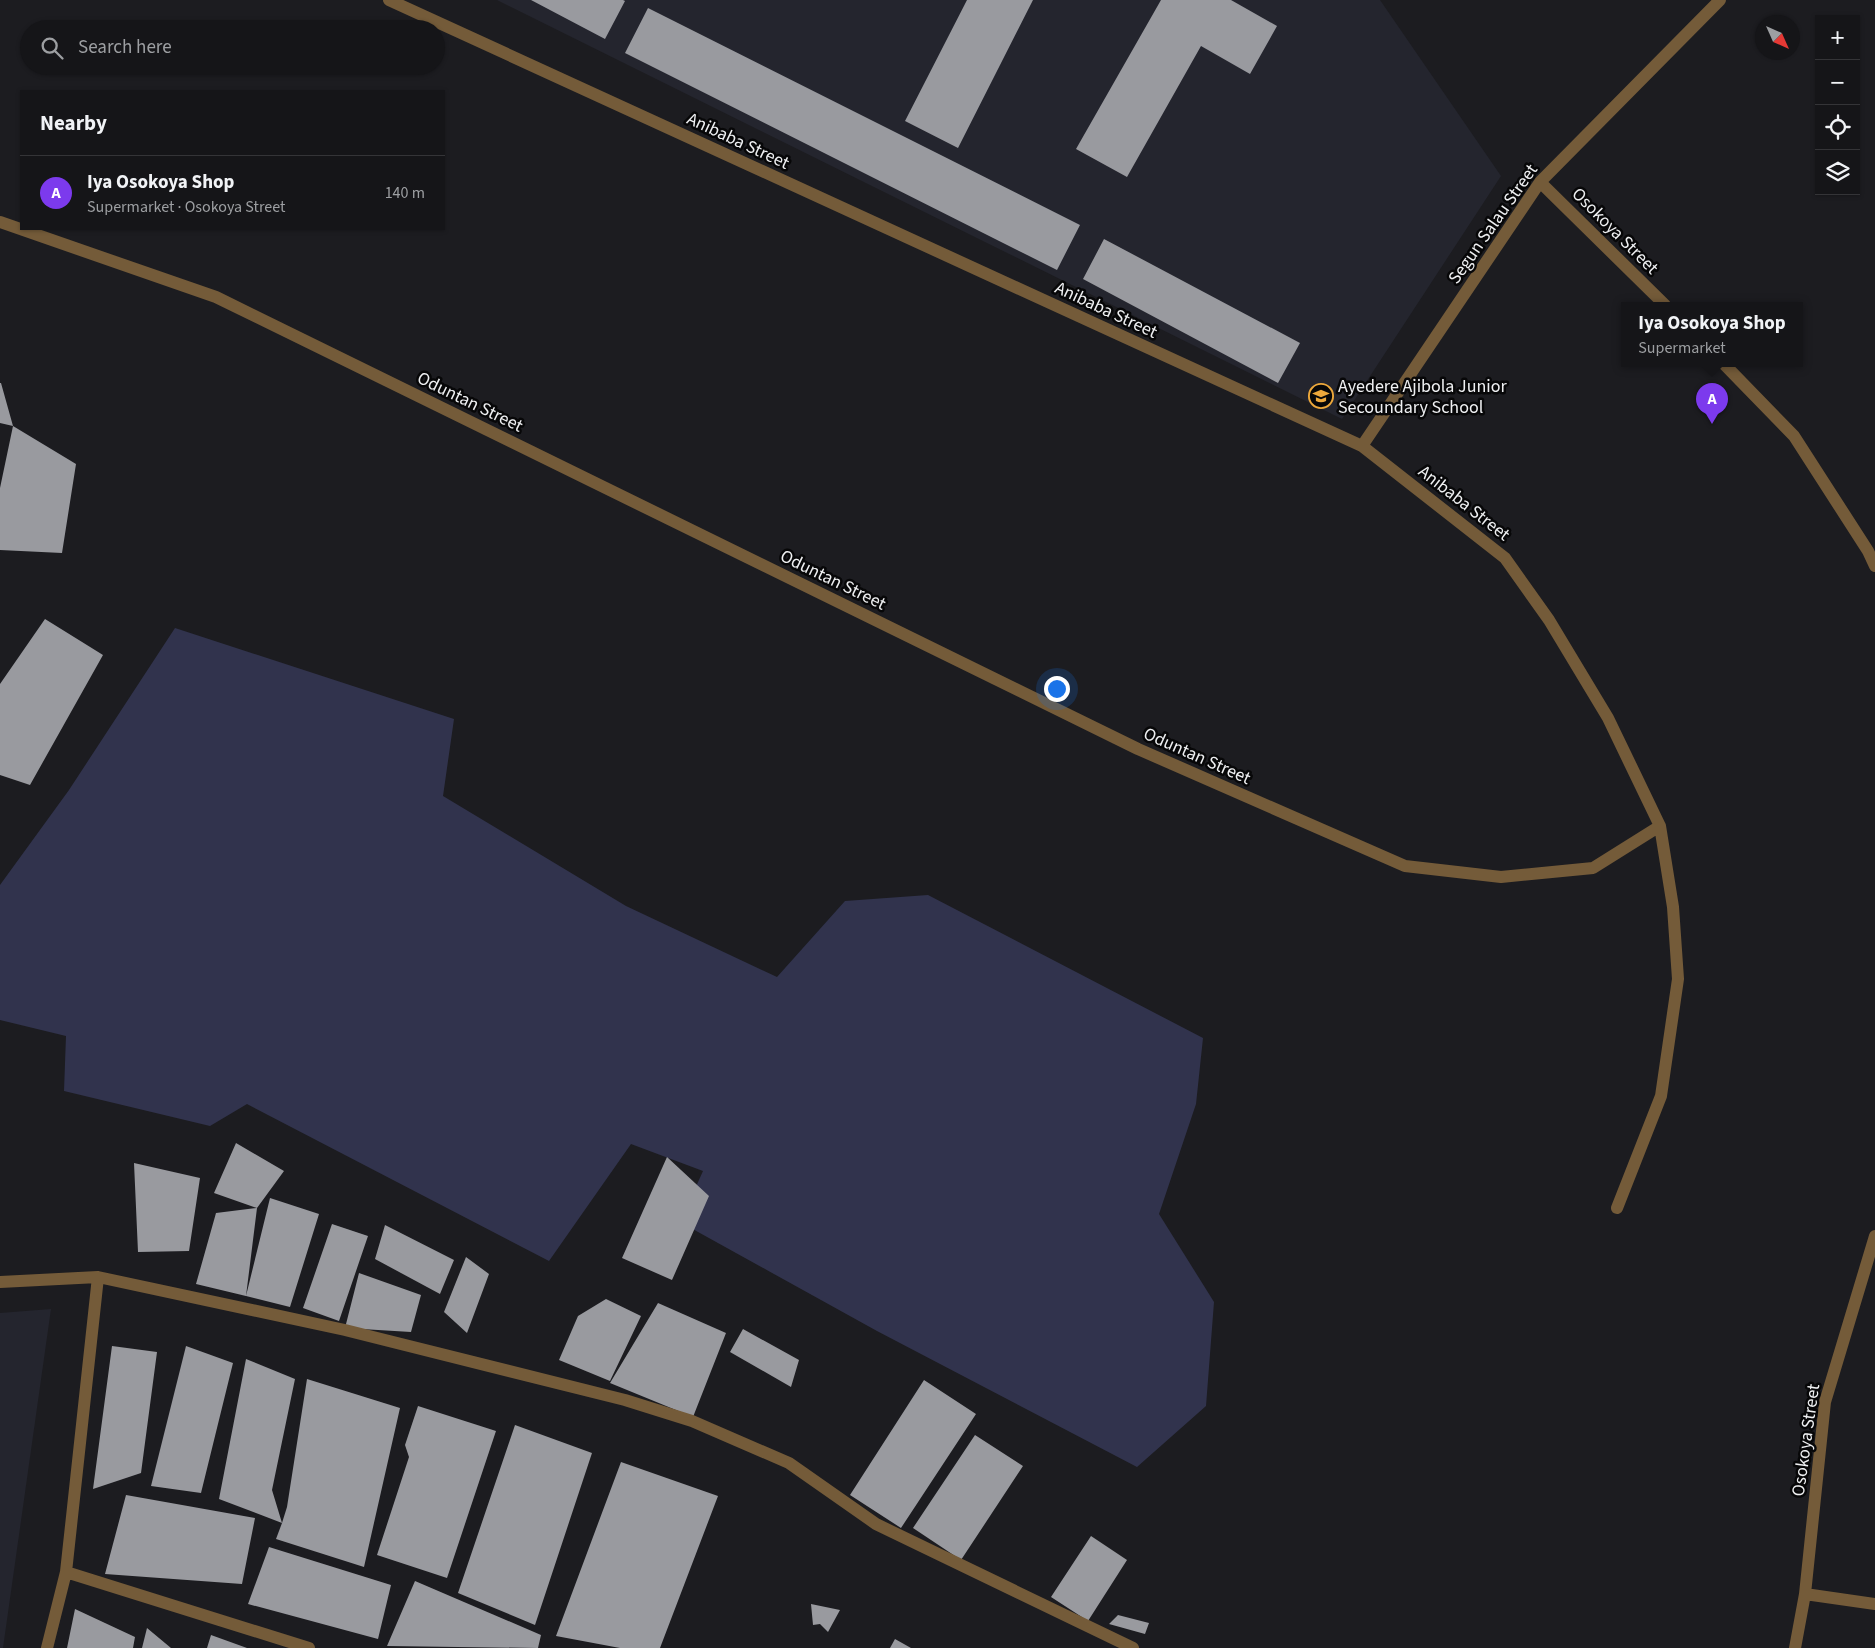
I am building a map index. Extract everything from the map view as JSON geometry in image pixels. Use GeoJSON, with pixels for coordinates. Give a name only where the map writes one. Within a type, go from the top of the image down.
{"type":"FeatureCollection","features":[{"type":"Feature","properties":{"kind":"street","name":"Anibaba Street"},"geometry":{"type":"LineString","coordinates":[[388,0],[432,20]]}},
{"type":"Feature","properties":{"kind":"street","name":"Segun Salau Street"},"geometry":{"type":"LineString","coordinates":[[1362,446],[1540,182],[1720,0]]}},
{"type":"Feature","properties":{"kind":"street","name":"Anibaba Street"},"geometry":{"type":"LineString","coordinates":[[445,26],[1362,446],[1505,558],[1549,620],[1608,718],[1660,826],[1673,907],[1678,979],[1661,1096],[1617,1208]]}},
{"type":"Feature","properties":{"kind":"street","name":"Osokoya Street"},"geometry":{"type":"LineString","coordinates":[[1540,182],[1663,302]]}},
{"type":"Feature","properties":{"kind":"street","name":"Oduntan Street"},"geometry":{"type":"LineString","coordinates":[[0,222],[20,229]]}},
{"type":"Feature","properties":{"kind":"street","name":"Oduntan Street"},"geometry":{"type":"LineString","coordinates":[[23,230],[216,297],[1138,749],[1405,866],[1502,878],[1593,868],[1660,826]]}},
{"type":"Feature","properties":{"kind":"street"},"geometry":{"type":"LineString","coordinates":[[1727,367],[1794,436],[1868,550],[1875,566]]}},
{"type":"Feature","properties":{"kind":"street","name":"Osokoya Street"},"geometry":{"type":"LineString","coordinates":[[1795,1648],[1804,1594],[1825,1402],[1875,1236]]}},
{"type":"Feature","properties":{"kind":"street"},"geometry":{"type":"LineString","coordinates":[[0,1282],[98,1277],[345,1330],[625,1400],[692,1421],[789,1463],[876,1524],[1133,1648]]}},
{"type":"Feature","properties":{"kind":"street"},"geometry":{"type":"LineString","coordinates":[[47,1648],[66,1572],[98,1277]]}},
{"type":"Feature","properties":{"kind":"street"},"geometry":{"type":"LineString","coordinates":[[66,1572],[309,1648]]}},
{"type":"Feature","properties":{"kind":"street"},"geometry":{"type":"LineString","coordinates":[[1804,1594],[1875,1604]]}},
{"type":"Feature","properties":{"kind":"shaded area"},"geometry":{"type":"Polygon","coordinates":[[[497,0],[1380,0],[1501,176],[1342,419],[497,0]]]}},
{"type":"Feature","properties":{"kind":"shaded area"},"geometry":{"type":"Polygon","coordinates":[[[175,628],[454,719],[443,796],[626,906],[777,977],[845,901],[928,895],[1203,1038],[1196,1104],[1159,1214],[1214,1302],[1206,1406],[1137,1467],[877,1331],[680,1222],[703,1171],[631,1144],[549,1261],[247,1104],[210,1126],[64,1091],[66,1036],[0,1020],[0,885],[69,790],[175,628]]]}},
{"type":"Feature","properties":{"kind":"shaded area"},"geometry":{"type":"Polygon","coordinates":[[[51,1309],[3,1648],[0,1648],[0,1313],[51,1309]]]}},
{"type":"Feature","properties":{"kind":"building"},"geometry":{"type":"Polygon","coordinates":[[[531,0],[623,0],[625,1],[605,39],[531,0]]]}},
{"type":"Feature","properties":{"kind":"building"},"geometry":{"type":"Polygon","coordinates":[[[967,0],[1033,0],[958,148],[905,121],[967,0]]]}},
{"type":"Feature","properties":{"kind":"building"},"geometry":{"type":"Polygon","coordinates":[[[1161,0],[1231,0],[1277,26],[1250,74],[1201,46],[1127,177],[1076,149],[1161,0]]]}},
{"type":"Feature","properties":{"kind":"building"},"geometry":{"type":"Polygon","coordinates":[[[648,8],[1080,225],[1057,270],[625,53],[648,8]]]}},
{"type":"Feature","properties":{"kind":"building"},"geometry":{"type":"Polygon","coordinates":[[[1104,239],[1300,343],[1278,383],[1083,279],[1104,239]]]}},
{"type":"Feature","properties":{"kind":"building"},"geometry":{"type":"Polygon","coordinates":[[[1,383],[13,426],[0,423],[1,383]]]}},
{"type":"Feature","properties":{"kind":"building"},"geometry":{"type":"Polygon","coordinates":[[[13,426],[76,464],[62,553],[0,550],[0,488],[13,426]]]}},
{"type":"Feature","properties":{"kind":"building"},"geometry":{"type":"Polygon","coordinates":[[[45,619],[103,655],[30,785],[0,775],[0,684],[45,619]]]}},
{"type":"Feature","properties":{"kind":"building"},"geometry":{"type":"Polygon","coordinates":[[[236,1143],[284,1171],[257,1208],[214,1193],[236,1143]]]}},
{"type":"Feature","properties":{"kind":"building"},"geometry":{"type":"Polygon","coordinates":[[[667,1157],[709,1196],[672,1280],[622,1258],[667,1157]]]}},
{"type":"Feature","properties":{"kind":"building"},"geometry":{"type":"Polygon","coordinates":[[[134,1163],[200,1178],[189,1251],[138,1252],[134,1163]]]}},
{"type":"Feature","properties":{"kind":"building"},"geometry":{"type":"Polygon","coordinates":[[[270,1198],[319,1214],[290,1307],[246,1296],[270,1198]]]}},
{"type":"Feature","properties":{"kind":"building"},"geometry":{"type":"Polygon","coordinates":[[[257,1208],[246,1296],[196,1284],[216,1213],[257,1208]]]}},
{"type":"Feature","properties":{"kind":"building"},"geometry":{"type":"Polygon","coordinates":[[[332,1224],[368,1236],[339,1321],[303,1308],[332,1224]]]}},
{"type":"Feature","properties":{"kind":"building"},"geometry":{"type":"Polygon","coordinates":[[[385,1225],[454,1260],[440,1294],[375,1259],[385,1225]]]}},
{"type":"Feature","properties":{"kind":"building"},"geometry":{"type":"Polygon","coordinates":[[[466,1257],[489,1274],[467,1333],[444,1312],[466,1257]]]}},
{"type":"Feature","properties":{"kind":"building"},"geometry":{"type":"Polygon","coordinates":[[[359,1273],[421,1295],[411,1332],[345,1328],[359,1273]]]}},
{"type":"Feature","properties":{"kind":"building"},"geometry":{"type":"Polygon","coordinates":[[[606,1299],[641,1316],[610,1381],[559,1360],[578,1316],[606,1299]]]}},
{"type":"Feature","properties":{"kind":"building"},"geometry":{"type":"Polygon","coordinates":[[[658,1303],[726,1333],[693,1417],[610,1383],[658,1303]]]}},
{"type":"Feature","properties":{"kind":"building"},"geometry":{"type":"Polygon","coordinates":[[[743,1329],[799,1360],[791,1387],[730,1352],[743,1329]]]}},
{"type":"Feature","properties":{"kind":"building"},"geometry":{"type":"Polygon","coordinates":[[[112,1346],[157,1352],[141,1473],[93,1489],[112,1346]]]}},
{"type":"Feature","properties":{"kind":"building"},"geometry":{"type":"Polygon","coordinates":[[[186,1346],[233,1363],[201,1493],[151,1486],[186,1346]]]}},
{"type":"Feature","properties":{"kind":"building"},"geometry":{"type":"Polygon","coordinates":[[[246,1359],[295,1379],[272,1490],[282,1523],[219,1499],[246,1359]]]}},
{"type":"Feature","properties":{"kind":"building"},"geometry":{"type":"Polygon","coordinates":[[[307,1379],[400,1408],[364,1567],[276,1539],[287,1507],[307,1379]]]}},
{"type":"Feature","properties":{"kind":"building"},"geometry":{"type":"Polygon","coordinates":[[[924,1380],[976,1414],[901,1528],[850,1495],[924,1380]]]}},
{"type":"Feature","properties":{"kind":"building"},"geometry":{"type":"Polygon","coordinates":[[[418,1406],[496,1431],[447,1578],[377,1555],[409,1457],[405,1445],[418,1406]]]}},
{"type":"Feature","properties":{"kind":"building"},"geometry":{"type":"Polygon","coordinates":[[[515,1425],[592,1453],[535,1625],[458,1593],[515,1425]]]}},
{"type":"Feature","properties":{"kind":"building"},"geometry":{"type":"Polygon","coordinates":[[[975,1435],[1023,1466],[961,1560],[913,1528],[975,1435]]]}},
{"type":"Feature","properties":{"kind":"building"},"geometry":{"type":"Polygon","coordinates":[[[621,1462],[718,1496],[660,1648],[620,1648],[556,1636],[621,1462]]]}},
{"type":"Feature","properties":{"kind":"building"},"geometry":{"type":"Polygon","coordinates":[[[126,1495],[255,1518],[242,1584],[105,1574],[126,1495]]]}},
{"type":"Feature","properties":{"kind":"building"},"geometry":{"type":"Polygon","coordinates":[[[1091,1536],[1127,1560],[1088,1621],[1051,1597],[1091,1536]]]}},
{"type":"Feature","properties":{"kind":"building"},"geometry":{"type":"Polygon","coordinates":[[[269,1547],[391,1585],[378,1639],[248,1604],[269,1547]]]}},
{"type":"Feature","properties":{"kind":"building"},"geometry":{"type":"Polygon","coordinates":[[[415,1581],[541,1635],[538,1648],[387,1646],[415,1581]]]}},
{"type":"Feature","properties":{"kind":"building"},"geometry":{"type":"Polygon","coordinates":[[[811,1604],[840,1610],[828,1632],[820,1624],[813,1625],[811,1604]]]}},
{"type":"Feature","properties":{"kind":"building"},"geometry":{"type":"Polygon","coordinates":[[[75,1609],[135,1637],[133,1648],[67,1648],[75,1609]]]}},
{"type":"Feature","properties":{"kind":"building"},"geometry":{"type":"Polygon","coordinates":[[[1118,1615],[1149,1623],[1145,1634],[1109,1624],[1118,1615]]]}},
{"type":"Feature","properties":{"kind":"building"},"geometry":{"type":"Polygon","coordinates":[[[147,1628],[171,1648],[142,1648],[147,1628]]]}},
{"type":"Feature","properties":{"kind":"building"},"geometry":{"type":"Polygon","coordinates":[[[211,1635],[247,1648],[207,1648],[211,1635]]]}},
{"type":"Feature","properties":{"kind":"building"},"geometry":{"type":"Polygon","coordinates":[[[895,1639],[911,1648],[890,1648],[895,1639]]]}},
{"type":"Feature","properties":{"kind":"place","name":"Ayedere Ajibola Junior Secoundary School"},"geometry":{"type":"Point","coordinates":[1321,396]}},
{"type":"Feature","properties":{"kind":"place","name":"Iya Osokoya Shop"},"geometry":{"type":"Point","coordinates":[1712,424]}}]}
